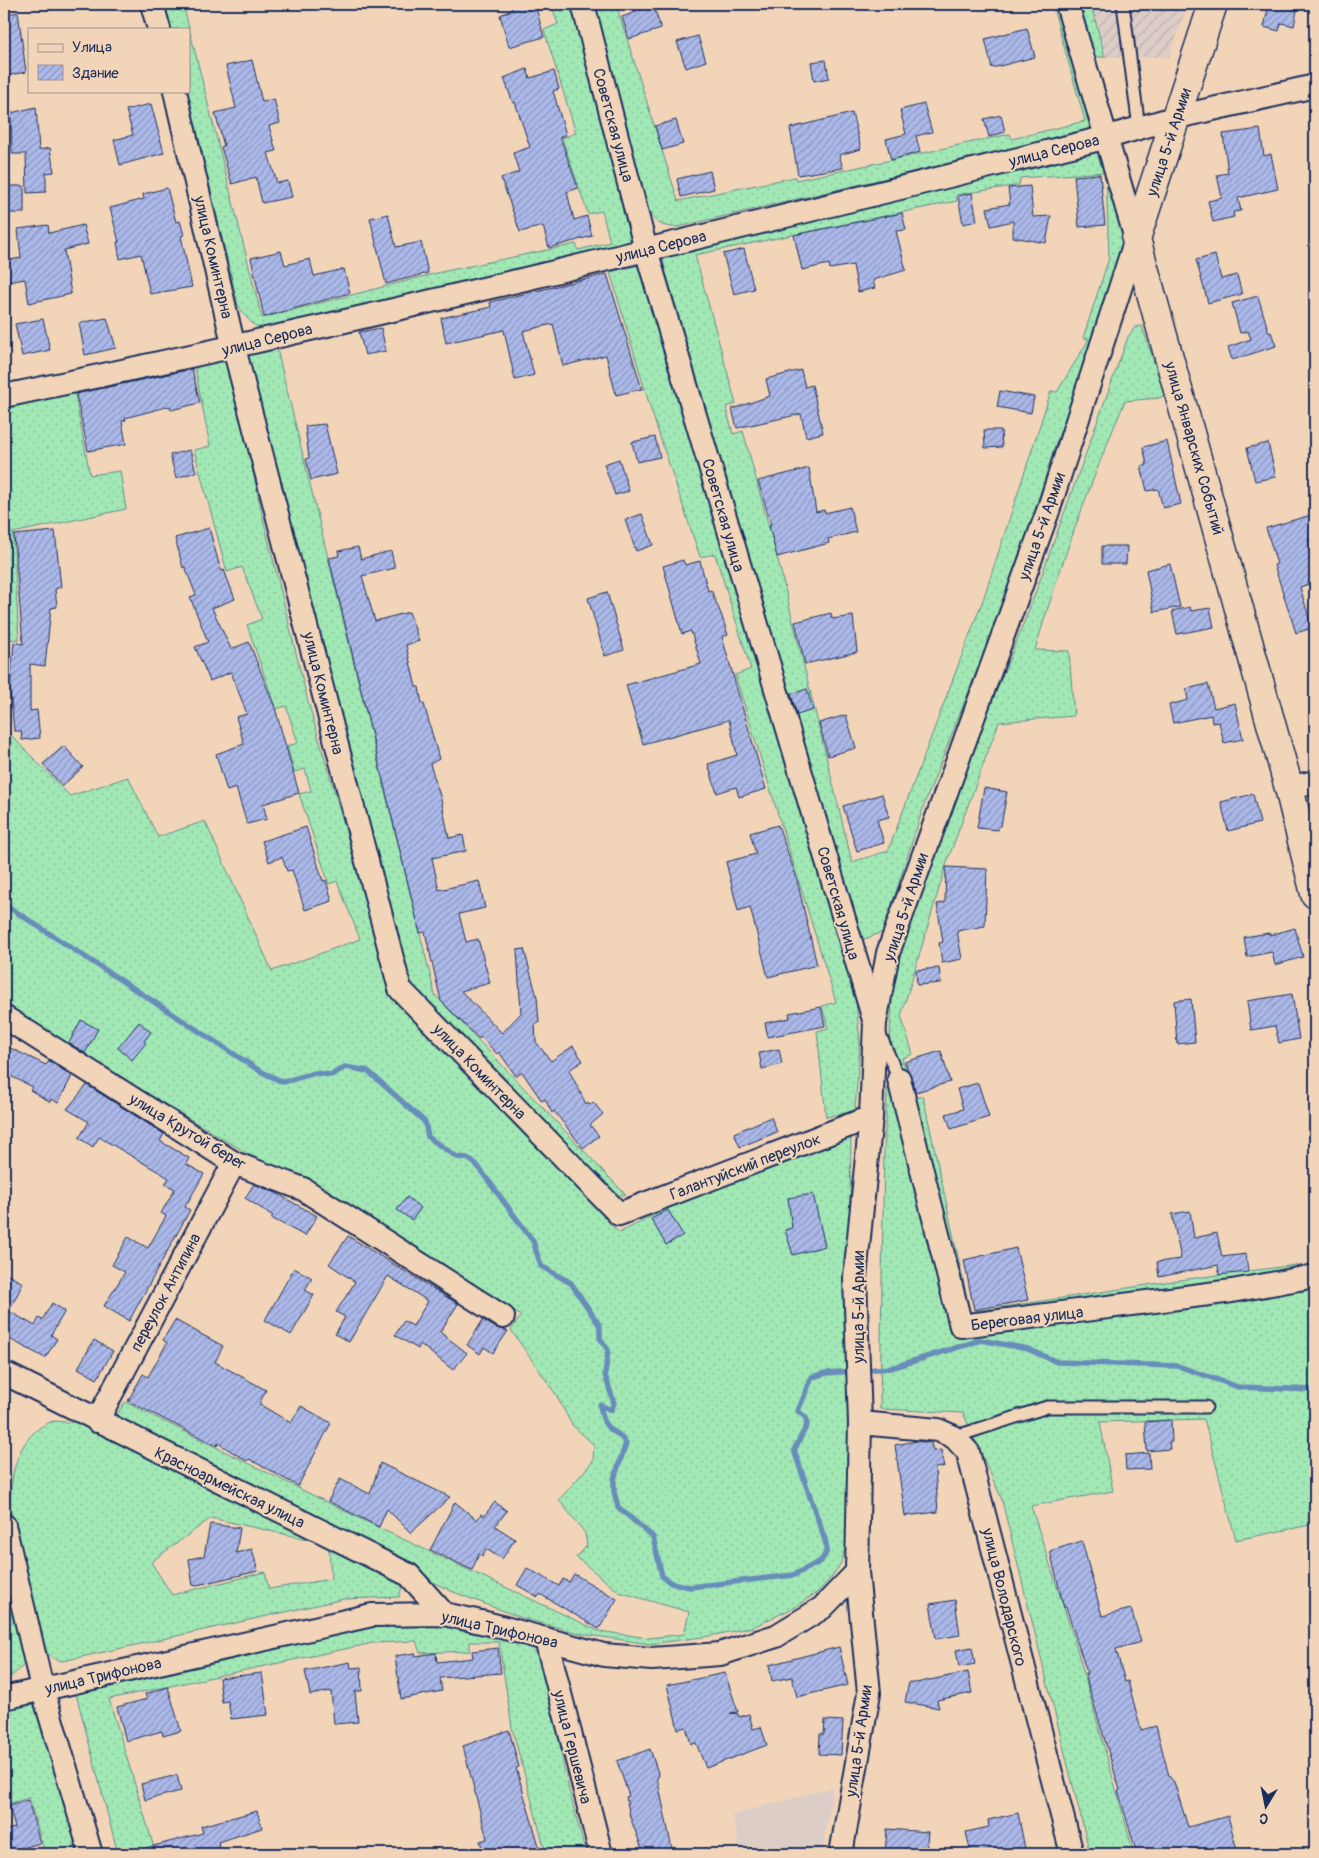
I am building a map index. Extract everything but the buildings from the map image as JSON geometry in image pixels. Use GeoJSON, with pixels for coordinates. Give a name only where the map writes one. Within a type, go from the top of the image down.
{"type":"FeatureCollection","features":[{"type":"Feature","properties":{"kind":"street"},"geometry":{"type":"LineString","coordinates":[[152,4],[159,28]]}},
{"type":"Feature","properties":{"kind":"street","name":"Советская улица"},"geometry":{"type":"LineString","coordinates":[[582,4],[646,250],[875,1023]]}},
{"type":"Feature","properties":{"kind":"street","name":"улица Январских Событий"},"geometry":{"type":"LineString","coordinates":[[1067,4],[1108,136],[1289,788],[1315,894]]}},
{"type":"Feature","properties":{"kind":"street","name":"улица 5-й Армии"},"geometry":{"type":"LineString","coordinates":[[841,1854],[868,1693],[857,1572],[860,1423],[855,1277],[871,1117],[875,1023],[888,953],[1048,510],[1213,4]]}},
{"type":"Feature","properties":{"kind":"street","name":"улица Серова"},"geometry":{"type":"LineString","coordinates":[[4,396],[234,348],[646,250],[1108,136],[1176,117],[1315,86]]}},
{"type":"Feature","properties":{"kind":"street","name":"улица Коминтерна"},"geometry":{"type":"LineString","coordinates":[[175,92],[234,348],[400,989],[619,1214]]}},
{"type":"Feature","properties":{"kind":"street"},"geometry":{"type":"LineString","coordinates":[[1289,788],[1315,782]]}},
{"type":"Feature","properties":{"kind":"street","name":"улица Крутой берег"},"geometry":{"type":"LineString","coordinates":[[4,1017],[234,1163],[303,1189],[503,1317]]}},
{"type":"Feature","properties":{"kind":"street","name":"Береговая улица"},"geometry":{"type":"LineString","coordinates":[[899,1079],[961,1326],[1232,1291],[1315,1276]]}},
{"type":"Feature","properties":{"kind":"street","name":"Галантуйский переулок"},"geometry":{"type":"LineString","coordinates":[[619,1214],[871,1117]]}},
{"type":"Feature","properties":{"kind":"street","name":"переулок Антипина"},"geometry":{"type":"LineString","coordinates":[[97,1421],[234,1163]]}},
{"type":"Feature","properties":{"kind":"street","name":"Красноармейская улица"},"geometry":{"type":"LineString","coordinates":[[4,1373],[409,1575],[444,1614]]}},
{"type":"Feature","properties":{"kind":"street"},"geometry":{"type":"LineString","coordinates":[[860,1423],[938,1430],[954,1437]]}},
{"type":"Feature","properties":{"kind":"street","name":"улица Володарского"},"geometry":{"type":"LineString","coordinates":[[954,1437],[968,1452],[1072,1854]]}},
{"type":"Feature","properties":{"kind":"street"},"geometry":{"type":"LineString","coordinates":[[4,1526],[42,1688],[90,1854]]}},
{"type":"Feature","properties":{"kind":"street","name":"улица Трифонова"},"geometry":{"type":"LineString","coordinates":[[4,1698],[372,1615],[444,1614],[604,1655],[652,1659],[720,1654],[776,1636],[822,1608],[857,1572]]}},
{"type":"Feature","properties":{"kind":"street","name":"улица Гершевича"},"geometry":{"type":"LineString","coordinates":[[546,1639],[600,1854]]}},
{"type":"Feature","properties":{"kind":"lane"},"geometry":{"type":"LineString","coordinates":[[1123,4],[1139,128]]}},
{"type":"Feature","properties":{"kind":"lane"},"geometry":{"type":"LineString","coordinates":[[875,1023],[899,1079]]}},
{"type":"Feature","properties":{"kind":"lane"},"geometry":{"type":"LineString","coordinates":[[954,1437],[1046,1408],[1206,1407]]}},
{"type":"Feature","properties":{"kind":"shaded area"},"geometry":{"type":"Polygon","coordinates":[[[1091,4],[1188,4],[1169,57],[1105,57],[1091,4]]]}},
{"type":"Feature","properties":{"kind":"shaded area"},"geometry":{"type":"Polygon","coordinates":[[[833,1787],[822,1854],[741,1854],[732,1815],[833,1787]]]}},
{"type":"Feature","properties":{"kind":"green space"},"geometry":{"type":"Polygon","coordinates":[[[165,4],[183,4],[189,28],[171,28],[165,4]]]}},
{"type":"Feature","properties":{"kind":"green space"},"geometry":{"type":"Polygon","coordinates":[[[551,4],[572,4],[630,212],[633,243],[263,330],[249,320],[238,305],[187,92],[190,92],[190,32],[262,318],[441,272],[576,244],[578,250],[610,242],[602,211],[588,214],[562,138],[576,133],[544,30],[558,24],[551,4]]]}},
{"type":"Feature","properties":{"kind":"green space"},"geometry":{"type":"Polygon","coordinates":[[[592,4],[616,4],[678,201],[795,177],[796,180],[823,175],[1010,134],[1012,139],[1085,121],[1052,4],[1061,4],[1092,130],[678,227],[665,226],[656,221],[650,214],[592,4]]]}},
{"type":"Feature","properties":{"kind":"green space"},"geometry":{"type":"Polygon","coordinates":[[[1080,4],[1091,4],[1105,57],[1094,57],[1080,4]]]}},
{"type":"Feature","properties":{"kind":"green space"},"geometry":{"type":"Polygon","coordinates":[[[1097,150],[1119,160],[1124,249],[1054,449],[1015,574],[924,805],[883,932],[862,940],[664,266],[663,254],[1097,150]],[[1106,172],[1020,178],[1019,185],[956,195],[957,201],[695,255],[736,404],[726,407],[733,434],[743,431],[779,564],[852,862],[888,851],[984,597],[1051,391],[1057,392],[1089,339],[1083,338],[1109,258],[1106,172]]]}},
{"type":"Feature","properties":{"kind":"green space"},"geometry":{"type":"Polygon","coordinates":[[[643,264],[856,1001],[860,1043],[855,1111],[826,1117],[817,1031],[828,1028],[822,1006],[836,1002],[735,675],[751,669],[715,554],[700,557],[651,410],[610,272],[643,264]]]}},
{"type":"Feature","properties":{"kind":"green space"},"geometry":{"type":"Polygon","coordinates":[[[1142,326],[1165,395],[1159,398],[1125,401],[1076,524],[1035,650],[1069,651],[1074,716],[999,722],[947,862],[901,1016],[913,1054],[902,1058],[915,1098],[923,1096],[970,1312],[1180,1280],[1296,1265],[1301,1292],[1315,1288],[1315,1524],[1236,1540],[1204,1419],[1100,1422],[1113,1491],[1031,1506],[1075,1642],[1134,1854],[1090,1854],[1001,1497],[963,1413],[880,1409],[884,1150],[892,997],[902,947],[980,732],[1032,602],[1128,337],[1135,327],[1142,326]]]}},
{"type":"Feature","properties":{"kind":"green space"},"geometry":{"type":"Polygon","coordinates":[[[275,341],[435,995],[626,1195],[618,1195],[438,1016],[423,1004],[411,983],[379,897],[247,356],[252,349],[275,341]]]}},
{"type":"Feature","properties":{"kind":"green space"},"geometry":{"type":"Polygon","coordinates":[[[228,356],[263,518],[307,698],[391,985],[410,1012],[619,1233],[708,1187],[817,1142],[851,1138],[849,1257],[851,1526],[841,1563],[818,1592],[793,1608],[753,1627],[710,1636],[650,1644],[582,1634],[522,1618],[451,1591],[112,1422],[125,1402],[377,1527],[599,1631],[649,1638],[684,1634],[689,1612],[619,1592],[576,1557],[587,1546],[585,1533],[559,1500],[593,1461],[594,1445],[572,1425],[555,1393],[511,1330],[521,1316],[330,1193],[250,1155],[4,1008],[4,728],[70,796],[128,777],[158,837],[205,821],[272,971],[360,939],[337,881],[329,884],[299,794],[311,791],[305,769],[294,772],[287,746],[298,743],[286,706],[276,709],[247,625],[262,619],[242,567],[227,572],[194,450],[210,446],[194,363],[228,356]]]}},
{"type":"Feature","properties":{"kind":"green space"},"geometry":{"type":"Polygon","coordinates":[[[74,390],[90,475],[120,471],[126,509],[13,533],[19,640],[9,639],[4,728],[4,402],[74,390]]]}},
{"type":"Feature","properties":{"kind":"green space"},"geometry":{"type":"Polygon","coordinates":[[[53,1421],[82,1423],[405,1577],[399,1597],[344,1599],[63,1661],[55,1659],[47,1653],[42,1642],[11,1517],[10,1503],[13,1475],[22,1448],[40,1427],[53,1421]],[[211,1518],[151,1562],[172,1595],[265,1572],[269,1589],[331,1579],[329,1548],[311,1540],[211,1518]]]}},
{"type":"Feature","properties":{"kind":"green space"},"geometry":{"type":"Polygon","coordinates":[[[4,1562],[25,1664],[13,1675],[4,1678],[4,1562]]]}},
{"type":"Feature","properties":{"kind":"green space"},"geometry":{"type":"Polygon","coordinates":[[[455,1624],[520,1641],[534,1649],[540,1658],[550,1689],[565,1773],[586,1854],[546,1854],[512,1728],[499,1642],[470,1642],[470,1651],[420,1653],[416,1641],[373,1643],[109,1699],[156,1854],[118,1854],[74,1686],[362,1626],[455,1624]]]}},
{"type":"Feature","properties":{"kind":"green space"},"geometry":{"type":"Polygon","coordinates":[[[43,1694],[90,1854],[45,1854],[29,1798],[4,1805],[4,1704],[43,1694]]]}},
{"type":"Feature","properties":{"kind":"waterway"},"geometry":{"type":"LineString","coordinates":[[4,904],[260,1071],[283,1082],[315,1073],[331,1075],[345,1067],[368,1071],[425,1122],[428,1137],[457,1157],[467,1158],[476,1164],[533,1241],[541,1266],[571,1283],[600,1326],[600,1338],[608,1350],[605,1375],[614,1403],[611,1410],[600,1405],[602,1416],[607,1427],[617,1433],[626,1443],[614,1479],[614,1492],[618,1507],[653,1537],[662,1576],[671,1583],[690,1587],[794,1575],[821,1561],[826,1553],[826,1543],[794,1450],[807,1425],[806,1418],[798,1411],[812,1377],[826,1373],[854,1371]]}},
{"type":"Feature","properties":{"kind":"waterway"},"geometry":{"type":"LineString","coordinates":[[863,1370],[891,1368],[981,1340],[1028,1349],[1057,1362],[1178,1366],[1238,1387],[1315,1390]]}}]}
